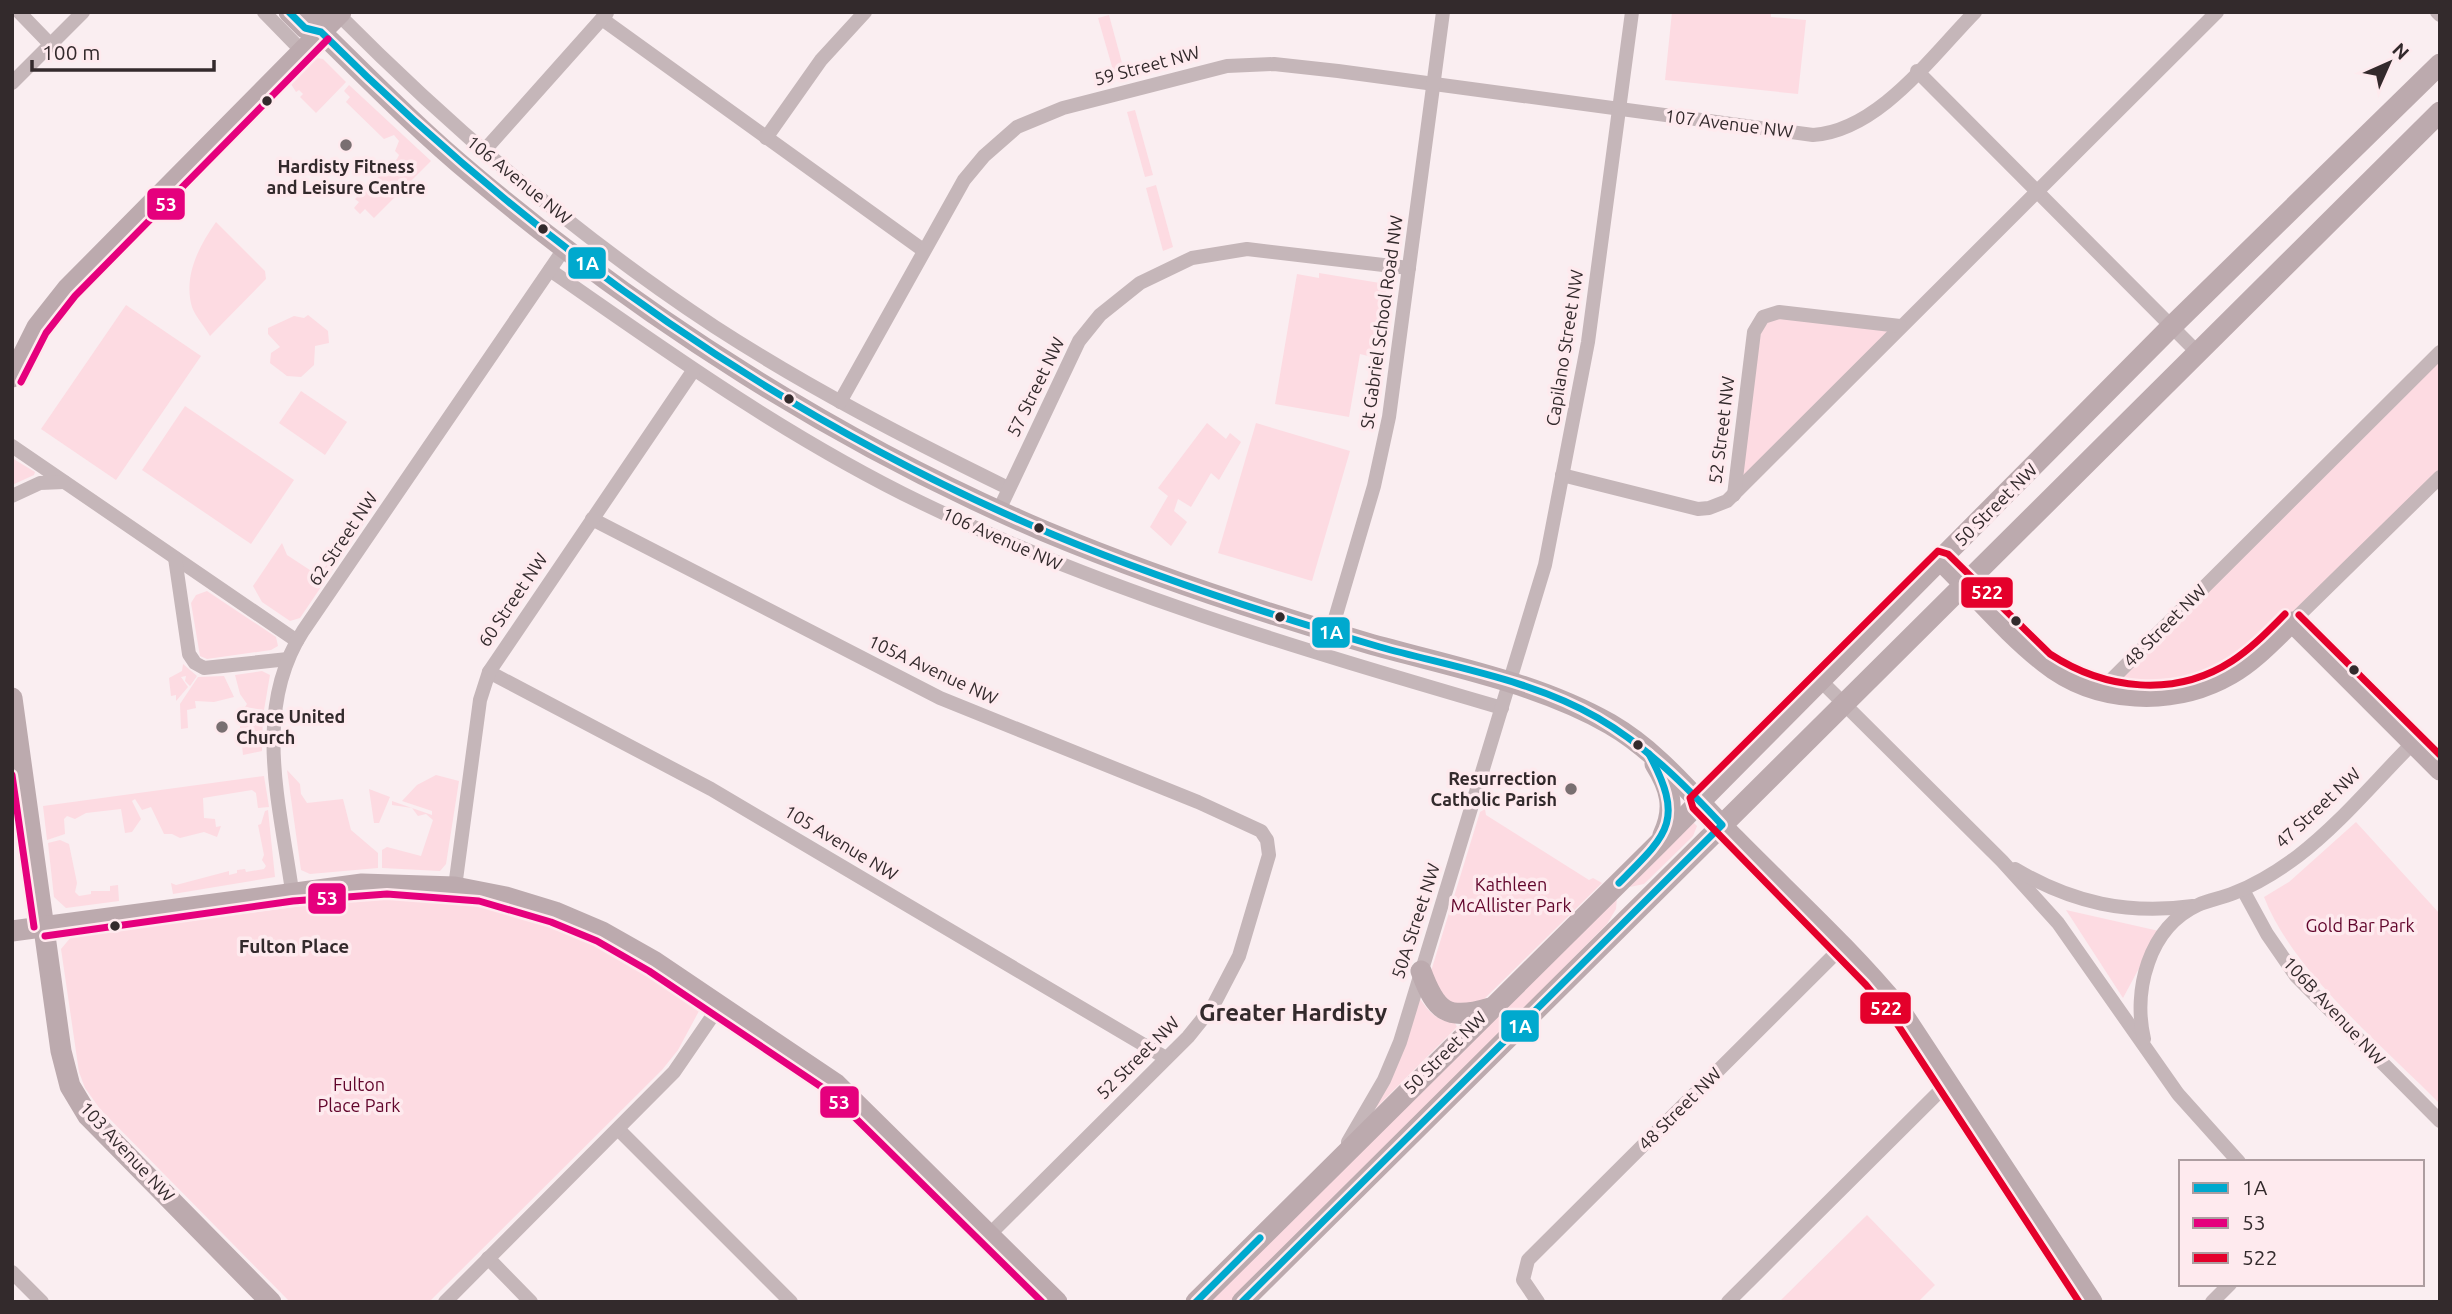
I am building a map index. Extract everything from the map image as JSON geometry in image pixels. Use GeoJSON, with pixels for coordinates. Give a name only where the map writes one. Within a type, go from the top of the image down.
{"type":"FeatureCollection","features":[{"type":"Feature","properties":{"kind":"street"},"geometry":{"type":"LineString","coordinates":[[19,12],[50,44]]}},
{"type":"Feature","properties":{"kind":"street"},"geometry":{"type":"LineString","coordinates":[[12,83],[83,12]]}},
{"type":"Feature","properties":{"kind":"street"},"geometry":{"type":"LineString","coordinates":[[264,12],[302,51]]}},
{"type":"Feature","properties":{"kind":"street","name":"106 Avenue NW"},"geometry":{"type":"LineString","coordinates":[[289,12],[305,28],[321,32]]}},
{"type":"Feature","properties":{"kind":"street","name":"106 Avenue NW"},"geometry":{"type":"LineString","coordinates":[[313,12],[321,32],[460,164],[564,248],[712,352],[891,457],[999,510],[1145,570],[1331,632],[1576,706],[1615,727],[1646,749],[1700,801],[1900,1010],[2092,1302]]}},
{"type":"Feature","properties":{"kind":"street"},"geometry":{"type":"LineString","coordinates":[[766,138],[829,50],[865,12]]}},
{"type":"Feature","properties":{"kind":"street","name":"St Gabriel School Road NW"},"geometry":{"type":"LineString","coordinates":[[1331,632],[1384,446],[1443,12]]}},
{"type":"Feature","properties":{"kind":"street","name":"Capilano Street NW"},"geometry":{"type":"LineString","coordinates":[[1509,684],[1545,565],[1585,360],[1632,12]]}},
{"type":"Feature","properties":{"kind":"street"},"geometry":{"type":"LineString","coordinates":[[1975,12],[1917,71],[2198,353]]}},
{"type":"Feature","properties":{"kind":"street","name":"52 Street NW"},"geometry":{"type":"LineString","coordinates":[[1734,495],[2217,12]]}},
{"type":"Feature","properties":{"kind":"street"},"geometry":{"type":"LineString","coordinates":[[12,377],[37,327],[66,289],[339,13]]}},
{"type":"Feature","properties":{"kind":"street","name":"106 Avenue NW"},"geometry":{"type":"LineString","coordinates":[[339,13],[483,152],[656,286],[716,328],[840,402],[1008,488]]}},
{"type":"Feature","properties":{"kind":"street"},"geometry":{"type":"LineString","coordinates":[[483,152],[605,16],[766,138],[923,250]]}},
{"type":"Feature","properties":{"kind":"street","name":"50 Street NW"},"geometry":{"type":"LineString","coordinates":[[1196,1302],[1941,561],[2172,326],[2440,64]]}},
{"type":"Feature","properties":{"kind":"street","name":"59 Street NW"},"geometry":{"type":"LineString","coordinates":[[840,402],[964,180],[984,156],[1017,128],[1055,110],[1227,66],[1290,65],[1619,110]]}},
{"type":"Feature","properties":{"kind":"street","name":"107 Avenue NW"},"geometry":{"type":"LineString","coordinates":[[1619,110],[1812,135],[1840,132],[1862,122],[1880,109],[1917,71]]}},
{"type":"Feature","properties":{"kind":"street","name":"50 Street NW"},"geometry":{"type":"LineString","coordinates":[[1242,1302],[2440,112]]}},
{"type":"Feature","properties":{"kind":"street","name":"62 Street NW"},"geometry":{"type":"LineString","coordinates":[[292,891],[272,736],[275,704],[288,659],[296,641],[564,248]]}},
{"type":"Feature","properties":{"kind":"street","name":"57 Street NW"},"geometry":{"type":"LineString","coordinates":[[999,510],[1079,341],[1113,303],[1156,274],[1192,258],[1247,249],[1409,268]]}},
{"type":"Feature","properties":{"kind":"street","name":"106 Avenue NW"},"geometry":{"type":"LineString","coordinates":[[550,270],[693,371],[768,418],[898,491],[1050,561],[1223,625],[1502,708]]}},
{"type":"Feature","properties":{"kind":"street","name":"52 Street NW"},"geometry":{"type":"LineString","coordinates":[[1734,495],[1754,332],[1763,317],[1779,312],[1900,327]]}},
{"type":"Feature","properties":{"kind":"street","name":"48 Street NW"},"geometry":{"type":"LineString","coordinates":[[2100,691],[2440,352]]}},
{"type":"Feature","properties":{"kind":"street","name":"60 Street NW"},"geometry":{"type":"LineString","coordinates":[[455,887],[481,700],[489,672],[693,371]]}},
{"type":"Feature","properties":{"kind":"street"},"geometry":{"type":"LineString","coordinates":[[12,446],[296,641]]}},
{"type":"Feature","properties":{"kind":"street"},"geometry":{"type":"LineString","coordinates":[[1562,475],[1698,509],[1714,507],[1734,495]]}},
{"type":"Feature","properties":{"kind":"street","name":"48 Street NW"},"geometry":{"type":"LineString","coordinates":[[2100,691],[2152,696],[2202,687],[2245,665],[2440,477]]}},
{"type":"Feature","properties":{"kind":"street"},"geometry":{"type":"LineString","coordinates":[[12,496],[40,483],[64,482]]}},
{"type":"Feature","properties":{"kind":"street","name":"105A Avenue NW"},"geometry":{"type":"LineString","coordinates":[[592,519],[940,698],[1199,802],[1253,825],[1265,835]]}},
{"type":"Feature","properties":{"kind":"street"},"geometry":{"type":"LineString","coordinates":[[176,558],[189,654],[195,663],[204,668],[288,659]]}},
{"type":"Feature","properties":{"kind":"street"},"geometry":{"type":"LineString","coordinates":[[1941,561],[2044,662],[2070,679],[2100,691]]}},
{"type":"Feature","properties":{"kind":"street"},"geometry":{"type":"LineString","coordinates":[[2292,622],[2440,770]]}},
{"type":"Feature","properties":{"kind":"street","name":"105 Avenue NW"},"geometry":{"type":"LineString","coordinates":[[489,672],[711,789],[1166,1058]]}},
{"type":"Feature","properties":{"kind":"street"},"geometry":{"type":"LineString","coordinates":[[1821,681],[2002,861],[2069,937],[2190,1110],[2237,1160]]}},
{"type":"Feature","properties":{"kind":"street","name":"50A Street NW"},"geometry":{"type":"LineString","coordinates":[[1337,1161],[1384,1080],[1400,1042],[1509,684]]}},
{"type":"Feature","properties":{"kind":"street","name":"103 Avenue NW"},"geometry":{"type":"LineString","coordinates":[[12,698],[62,1062],[77,1098],[97,1126],[271,1302]]}},
{"type":"Feature","properties":{"kind":"street","name":"47 Street NW"},"geometry":{"type":"LineString","coordinates":[[2145,1047],[2139,1009],[2146,969],[2171,926],[2198,905],[2243,890],[2277,871],[2310,846],[2413,743]]}},
{"type":"Feature","properties":{"kind":"street"},"geometry":{"type":"LineString","coordinates":[[1646,749],[1664,778],[1671,800],[1670,819],[1659,843]]}},
{"type":"Feature","properties":{"kind":"street","name":"52 Street NW"},"geometry":{"type":"LineString","coordinates":[[990,1234],[1205,1016],[1234,968],[1268,860],[1269,850],[1265,835]]}},
{"type":"Feature","properties":{"kind":"street"},"geometry":{"type":"LineString","coordinates":[[2002,861],[2053,890],[2090,902],[2141,910],[2198,905]]}},
{"type":"Feature","properties":{"kind":"street"},"geometry":{"type":"LineString","coordinates":[[12,931],[292,891],[387,883],[455,887],[528,903],[581,922],[641,953],[847,1094],[1057,1302]]}},
{"type":"Feature","properties":{"kind":"street","name":"106B Avenue NW"},"geometry":{"type":"LineString","coordinates":[[2243,890],[2267,934],[2296,976],[2440,1121]]}},
{"type":"Feature","properties":{"kind":"street","name":"48 Street NW"},"geometry":{"type":"LineString","coordinates":[[1538,1302],[1525,1286],[1522,1274],[1528,1260],[1842,947]]}},
{"type":"Feature","properties":{"kind":"street"},"geometry":{"type":"LineString","coordinates":[[1421,971],[1431,999],[1444,1010],[1454,1015],[1490,1008]]}},
{"type":"Feature","properties":{"kind":"street"},"geometry":{"type":"LineString","coordinates":[[445,1302],[674,1072],[720,1005]]}},
{"type":"Feature","properties":{"kind":"street"},"geometry":{"type":"LineString","coordinates":[[1728,1302],[1949,1082]]}},
{"type":"Feature","properties":{"kind":"street"},"geometry":{"type":"LineString","coordinates":[[618,1129],[791,1302]]}},
{"type":"Feature","properties":{"kind":"street"},"geometry":{"type":"LineString","coordinates":[[488,1258],[531,1302]]}},
{"type":"Feature","properties":{"kind":"street"},"geometry":{"type":"LineString","coordinates":[[12,1272],[41,1302]]}},
{"type":"Feature","properties":{"kind":"street"},"geometry":{"type":"LineString","coordinates":[[2212,1302],[2228,1286]]}},
{"type":"Feature","properties":{"kind":"green space"},"geometry":{"type":"Polygon","coordinates":[[[1672,12],[1771,12],[1771,17],[1806,20],[1798,94],[1665,80],[1672,12]]]}},
{"type":"Feature","properties":{"kind":"green space"},"geometry":{"type":"Polygon","coordinates":[[[1109,15],[1125,74],[1115,77],[1098,18],[1109,15]]]}},
{"type":"Feature","properties":{"kind":"green space"},"geometry":{"type":"Polygon","coordinates":[[[317,58],[323,59],[346,82],[316,113],[300,97],[303,94],[299,90],[296,92],[291,84],[317,58]]]}},
{"type":"Feature","properties":{"kind":"green space"},"geometry":{"type":"Polygon","coordinates":[[[349,85],[431,161],[374,218],[365,209],[360,214],[354,208],[359,202],[355,199],[397,159],[399,155],[395,151],[399,141],[394,135],[384,139],[346,102],[350,97],[344,91],[349,85]]]}},
{"type":"Feature","properties":{"kind":"green space"},"geometry":{"type":"Polygon","coordinates":[[[1135,110],[1153,175],[1145,177],[1127,112],[1135,110]]]}},
{"type":"Feature","properties":{"kind":"green space"},"geometry":{"type":"Polygon","coordinates":[[[1156,185],[1173,247],[1163,251],[1146,188],[1156,185]]]}},
{"type":"Feature","properties":{"kind":"green space"},"geometry":{"type":"Polygon","coordinates":[[[216,222],[265,271],[266,279],[210,336],[192,307],[190,284],[194,262],[216,222]]]}},
{"type":"Feature","properties":{"kind":"green space"},"geometry":{"type":"Polygon","coordinates":[[[1319,273],[1380,283],[1386,291],[1372,357],[1360,354],[1349,417],[1275,404],[1297,274],[1319,278],[1319,273]]]}},
{"type":"Feature","properties":{"kind":"green space"},"geometry":{"type":"Polygon","coordinates":[[[126,305],[201,356],[116,480],[41,429],[126,305]]]}},
{"type":"Feature","properties":{"kind":"green space"},"geometry":{"type":"Polygon","coordinates":[[[308,315],[328,331],[329,343],[315,346],[314,365],[301,377],[287,376],[270,363],[271,353],[280,347],[268,334],[268,328],[294,316],[304,318],[308,315]]]}},
{"type":"Feature","properties":{"kind":"green space"},"geometry":{"type":"Polygon","coordinates":[[[1763,317],[1900,326],[1734,495],[1763,317]]]}},
{"type":"Feature","properties":{"kind":"green space"},"geometry":{"type":"Polygon","coordinates":[[[2440,352],[2440,477],[2218,680],[2100,691],[2440,352]]]}},
{"type":"Feature","properties":{"kind":"green space"},"geometry":{"type":"Polygon","coordinates":[[[301,391],[347,422],[325,455],[279,423],[301,391]]]}},
{"type":"Feature","properties":{"kind":"green space"},"geometry":{"type":"Polygon","coordinates":[[[185,406],[294,480],[251,544],[142,470],[185,406]]]}},
{"type":"Feature","properties":{"kind":"green space"},"geometry":{"type":"Polygon","coordinates":[[[1207,423],[1226,439],[1230,433],[1241,442],[1219,480],[1211,473],[1191,507],[1178,499],[1174,511],[1187,522],[1171,546],[1150,527],[1168,496],[1158,488],[1207,423]]]}},
{"type":"Feature","properties":{"kind":"green space"},"geometry":{"type":"Polygon","coordinates":[[[1256,423],[1350,451],[1312,581],[1218,553],[1256,423]]]}},
{"type":"Feature","properties":{"kind":"green space"},"geometry":{"type":"Polygon","coordinates":[[[12,458],[35,472],[34,475],[12,485],[12,458]]]}},
{"type":"Feature","properties":{"kind":"green space"},"geometry":{"type":"Polygon","coordinates":[[[366,506],[367,519],[300,618],[290,621],[262,602],[253,586],[282,543],[287,555],[319,576],[366,506]]]}},
{"type":"Feature","properties":{"kind":"green space"},"geometry":{"type":"Polygon","coordinates":[[[207,591],[276,637],[278,646],[271,650],[207,659],[200,656],[191,603],[196,595],[207,591]]]}},
{"type":"Feature","properties":{"kind":"green space"},"geometry":{"type":"Polygon","coordinates":[[[183,664],[197,676],[190,686],[185,681],[186,676],[181,677],[188,687],[176,701],[176,695],[171,696],[169,678],[182,671],[183,664]]]}},
{"type":"Feature","properties":{"kind":"green space"},"geometry":{"type":"Polygon","coordinates":[[[262,671],[270,675],[264,710],[245,707],[247,704],[240,694],[235,675],[262,671]]]}},
{"type":"Feature","properties":{"kind":"green space"},"geometry":{"type":"Polygon","coordinates":[[[224,676],[234,697],[214,702],[195,701],[196,708],[187,710],[188,728],[181,729],[180,704],[198,677],[224,676]]]}},
{"type":"Feature","properties":{"kind":"green space"},"geometry":{"type":"Polygon","coordinates":[[[238,708],[240,712],[263,715],[262,751],[243,755],[238,708]]]}},
{"type":"Feature","properties":{"kind":"green space"},"geometry":{"type":"Polygon","coordinates":[[[287,770],[300,784],[301,794],[307,803],[343,799],[351,830],[378,853],[378,868],[310,874],[301,870],[287,770]]]}},
{"type":"Feature","properties":{"kind":"green space"},"geometry":{"type":"Polygon","coordinates":[[[436,775],[459,781],[446,864],[440,871],[382,868],[382,850],[387,847],[421,856],[433,820],[426,814],[418,816],[412,808],[432,815],[432,811],[402,801],[417,785],[436,775]]]}},
{"type":"Feature","properties":{"kind":"green space"},"geometry":{"type":"Polygon","coordinates":[[[264,776],[269,807],[258,808],[256,793],[252,790],[203,798],[204,818],[215,819],[216,827],[221,826],[217,837],[204,832],[180,838],[164,834],[151,807],[142,810],[135,799],[132,801],[141,819],[132,832],[125,833],[121,809],[86,813],[75,819],[67,816],[64,819],[65,834],[47,840],[43,806],[264,776]]]}},
{"type":"Feature","properties":{"kind":"green space"},"geometry":{"type":"Polygon","coordinates":[[[369,789],[390,797],[379,823],[374,823],[369,789]]]}},
{"type":"Feature","properties":{"kind":"green space"},"geometry":{"type":"Polygon","coordinates":[[[392,801],[412,808],[392,805],[392,801]]]}},
{"type":"Feature","properties":{"kind":"green space","name":"Kathleen McAllister Park"},"geometry":{"type":"Polygon","coordinates":[[[1485,809],[1486,815],[1589,880],[1593,878],[1602,883],[1482,1001],[1455,1007],[1430,980],[1480,812],[1485,809]]]}},
{"type":"Feature","properties":{"kind":"green space"},"geometry":{"type":"Polygon","coordinates":[[[268,810],[275,877],[173,894],[171,883],[176,885],[229,871],[229,875],[237,873],[237,870],[245,869],[246,872],[264,869],[266,866],[262,860],[264,855],[258,825],[268,810]]]}},
{"type":"Feature","properties":{"kind":"green space"},"geometry":{"type":"Polygon","coordinates":[[[1693,822],[1697,826],[1693,836],[1644,884],[1630,887],[1628,884],[1693,822]]]}},
{"type":"Feature","properties":{"kind":"green space","name":"Gold Bar Park"},"geometry":{"type":"Polygon","coordinates":[[[2356,822],[2440,914],[2440,1104],[2317,980],[2278,925],[2264,897],[2289,882],[2356,822]]]}},
{"type":"Feature","properties":{"kind":"green space"},"geometry":{"type":"Polygon","coordinates":[[[60,840],[69,844],[77,883],[75,892],[79,896],[91,894],[91,891],[110,891],[110,886],[118,885],[119,901],[66,908],[54,897],[48,843],[60,840]]]}},
{"type":"Feature","properties":{"kind":"green space","name":"Fulton Place Park"},"geometry":{"type":"Polygon","coordinates":[[[371,897],[409,898],[484,908],[556,928],[624,959],[685,998],[699,1011],[678,1050],[662,1070],[429,1302],[290,1302],[100,1109],[85,1088],[79,1072],[61,949],[71,937],[371,897]]]}},
{"type":"Feature","properties":{"kind":"green space"},"geometry":{"type":"Polygon","coordinates":[[[1617,897],[1616,909],[1607,924],[1233,1302],[1208,1302],[1617,897]]]}},
{"type":"Feature","properties":{"kind":"green space"},"geometry":{"type":"Polygon","coordinates":[[[2066,910],[2159,931],[2123,998],[2066,910]]]}},
{"type":"Feature","properties":{"kind":"green space"},"geometry":{"type":"Polygon","coordinates":[[[1420,999],[1434,1016],[1455,1023],[1457,1027],[1373,1111],[1420,999]]]}},
{"type":"Feature","properties":{"kind":"green space"},"geometry":{"type":"Polygon","coordinates":[[[1867,1215],[1935,1285],[1918,1302],[1779,1302],[1867,1215]]]}},
{"type":"Feature","properties":{"kind":"transit line","name":"1A"},"geometry":{"type":"LineString","coordinates":[[289,12],[305,28],[321,32],[402,110],[486,184],[573,253],[664,319],[757,380],[853,437],[952,488],[1054,535],[1134,567],[1216,596],[1380,647],[1519,684],[1573,705],[1616,729],[1649,754],[1722,825],[1242,1302]]}},
{"type":"Feature","properties":{"kind":"transit line","name":"53"},"geometry":{"type":"LineString","coordinates":[[21,382],[46,333],[75,296],[328,39]]}},
{"type":"Feature","properties":{"kind":"transit line","name":"522"},"geometry":{"type":"LineString","coordinates":[[2079,1302],[1892,1016],[1866,985],[1693,808],[1690,798],[1938,551],[1948,554],[2050,654],[2071,666],[2117,682],[2164,685],[2210,673],[2246,651],[2285,614]]}},
{"type":"Feature","properties":{"kind":"transit line","name":"522"},"geometry":{"type":"LineString","coordinates":[[2299,615],[2440,755]]}},
{"type":"Feature","properties":{"kind":"transit line","name":"1A"},"geometry":{"type":"LineString","coordinates":[[1619,883],[1649,852],[1666,825],[1666,796],[1649,754]]}},
{"type":"Feature","properties":{"kind":"transit line","name":"53"},"geometry":{"type":"LineString","coordinates":[[12,775],[34,927]]}},
{"type":"Feature","properties":{"kind":"transit line","name":"53"},"geometry":{"type":"LineString","coordinates":[[45,936],[293,901],[387,894],[479,901],[551,922],[597,941],[649,971],[829,1092],[1042,1302]]}},
{"type":"Feature","properties":{"kind":"transit line","name":"1A"},"geometry":{"type":"LineString","coordinates":[[1196,1302],[1260,1238]]}},
{"type":"Feature","properties":{"kind":"place","name":"Hardisty Fitness and Leisure Centre"},"geometry":{"type":"Point","coordinates":[346,145]}},
{"type":"Feature","properties":{"kind":"place","name":"Grace United Church"},"geometry":{"type":"Point","coordinates":[222,727]}},
{"type":"Feature","properties":{"kind":"place","name":"Resurrection Catholic Parish"},"geometry":{"type":"Point","coordinates":[1571,789]}},
{"type":"Feature","properties":{"kind":"district","name":"Fulton Place"},"geometry":{"type":"Point","coordinates":[294,946]}},
{"type":"Feature","properties":{"kind":"district","name":"Greater Hardisty"},"geometry":{"type":"Point","coordinates":[1293,1013]}}]}
